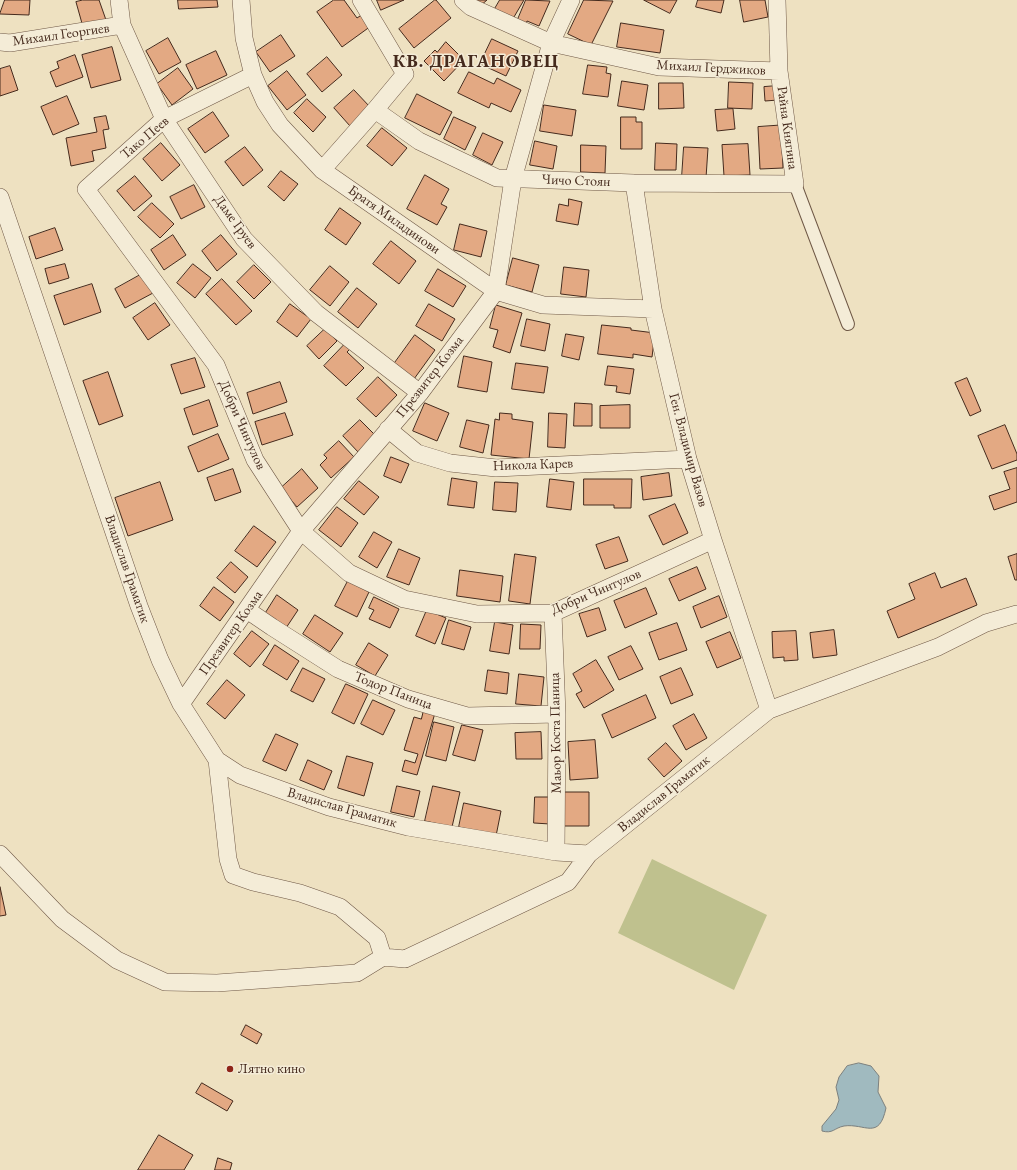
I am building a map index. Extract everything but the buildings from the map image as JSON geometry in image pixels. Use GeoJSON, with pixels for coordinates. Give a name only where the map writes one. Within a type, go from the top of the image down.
{"type":"FeatureCollection","features":[{"type":"Feature","properties":{"kind":"street","name":"Даме Груев"},"geometry":{"type":"LineString","coordinates":[[119,0],[122,25],[164,119],[244,239],[316,313],[420,393]]}},
{"type":"Feature","properties":{"kind":"street","name":"Братя Миладинови"},"geometry":{"type":"LineString","coordinates":[[241,0],[244,38],[254,75],[264,102],[280,125],[322,170],[496,291],[543,305],[653,309]]}},
{"type":"Feature","properties":{"kind":"street"},"geometry":{"type":"LineString","coordinates":[[322,170],[405,74],[361,0]]}},
{"type":"Feature","properties":{"kind":"street","name":"Михаил Герджиков"},"geometry":{"type":"LineString","coordinates":[[463,0],[471,7],[551,43],[659,67],[779,71]]}},
{"type":"Feature","properties":{"kind":"street","name":"Презвитер Козма"},"geometry":{"type":"LineString","coordinates":[[181,704],[301,531],[420,393],[496,291],[513,179],[551,43],[572,0]]}},
{"type":"Feature","properties":{"kind":"street","name":"Райна Княгина"},"geometry":{"type":"LineString","coordinates":[[776,0],[779,71],[796,184]]}},
{"type":"Feature","properties":{"kind":"street","name":"Михаил Георгиев"},"geometry":{"type":"LineString","coordinates":[[0,42],[10,43],[122,25]]}},
{"type":"Feature","properties":{"kind":"street","name":"Тако Пеев"},"geometry":{"type":"LineString","coordinates":[[86,190],[164,119],[254,75]]}},
{"type":"Feature","properties":{"kind":"street","name":"Чичо Стоян"},"geometry":{"type":"LineString","coordinates":[[375,110],[419,141],[497,178],[634,183],[796,184]]}},
{"type":"Feature","properties":{"kind":"street","name":"Ген. Владимир Вазов"},"geometry":{"type":"LineString","coordinates":[[634,183],[653,309],[688,459],[769,710]]}},
{"type":"Feature","properties":{"kind":"street"},"geometry":{"type":"LineString","coordinates":[[796,184],[848,324]]}},
{"type":"Feature","properties":{"kind":"street","name":"Добри Чинтулов"},"geometry":{"type":"LineString","coordinates":[[86,190],[216,365],[255,460],[301,531],[349,573],[404,599],[477,614],[553,613],[713,540]]}},
{"type":"Feature","properties":{"kind":"street","name":"Владислав Граматик"},"geometry":{"type":"LineString","coordinates":[[0,198],[139,606],[160,660],[181,704],[217,760],[240,776],[329,807],[408,827],[556,852],[589,854],[769,710],[938,646],[986,623],[1017,614]]}},
{"type":"Feature","properties":{"kind":"street","name":"Никола Карев"},"geometry":{"type":"LineString","coordinates":[[388,430],[418,453],[450,463],[496,468],[688,459]]}},
{"type":"Feature","properties":{"kind":"street","name":"Тодор Паница"},"geometry":{"type":"LineString","coordinates":[[247,610],[272,628],[338,669],[408,699],[467,716],[556,714]]}},
{"type":"Feature","properties":{"kind":"street","name":"Маьор Коста Паница"},"geometry":{"type":"LineString","coordinates":[[553,613],[556,714],[556,852]]}},
{"type":"Feature","properties":{"kind":"street"},"geometry":{"type":"LineString","coordinates":[[217,760],[228,859],[234,875],[253,882],[300,893],[340,907],[377,938],[383,957]]}},
{"type":"Feature","properties":{"kind":"street"},"geometry":{"type":"LineString","coordinates":[[0,854],[62,919],[117,960],[165,982],[217,983],[357,973],[383,957],[405,959],[568,882],[589,854]]}},
{"type":"Feature","properties":{"kind":"green space"},"geometry":{"type":"Polygon","coordinates":[[[652,859],[767,915],[734,990],[618,933],[652,859]]]}},
{"type":"Feature","properties":{"kind":"water"},"geometry":{"type":"Polygon","coordinates":[[[859,1063],[871,1066],[879,1076],[878,1092],[886,1108],[883,1118],[875,1127],[844,1126],[831,1131],[822,1131],[822,1126],[836,1109],[839,1100],[836,1087],[839,1077],[847,1066],[859,1063]]]}},
{"type":"Feature","properties":{"kind":"place","name":"Лятно кино"},"geometry":{"type":"Point","coordinates":[230,1069]}},
{"type":"Feature","properties":{"kind":"district","name":"КВ. ДРАГАНОВЕЦ"},"geometry":{"type":"Point","coordinates":[476,62]}}]}
